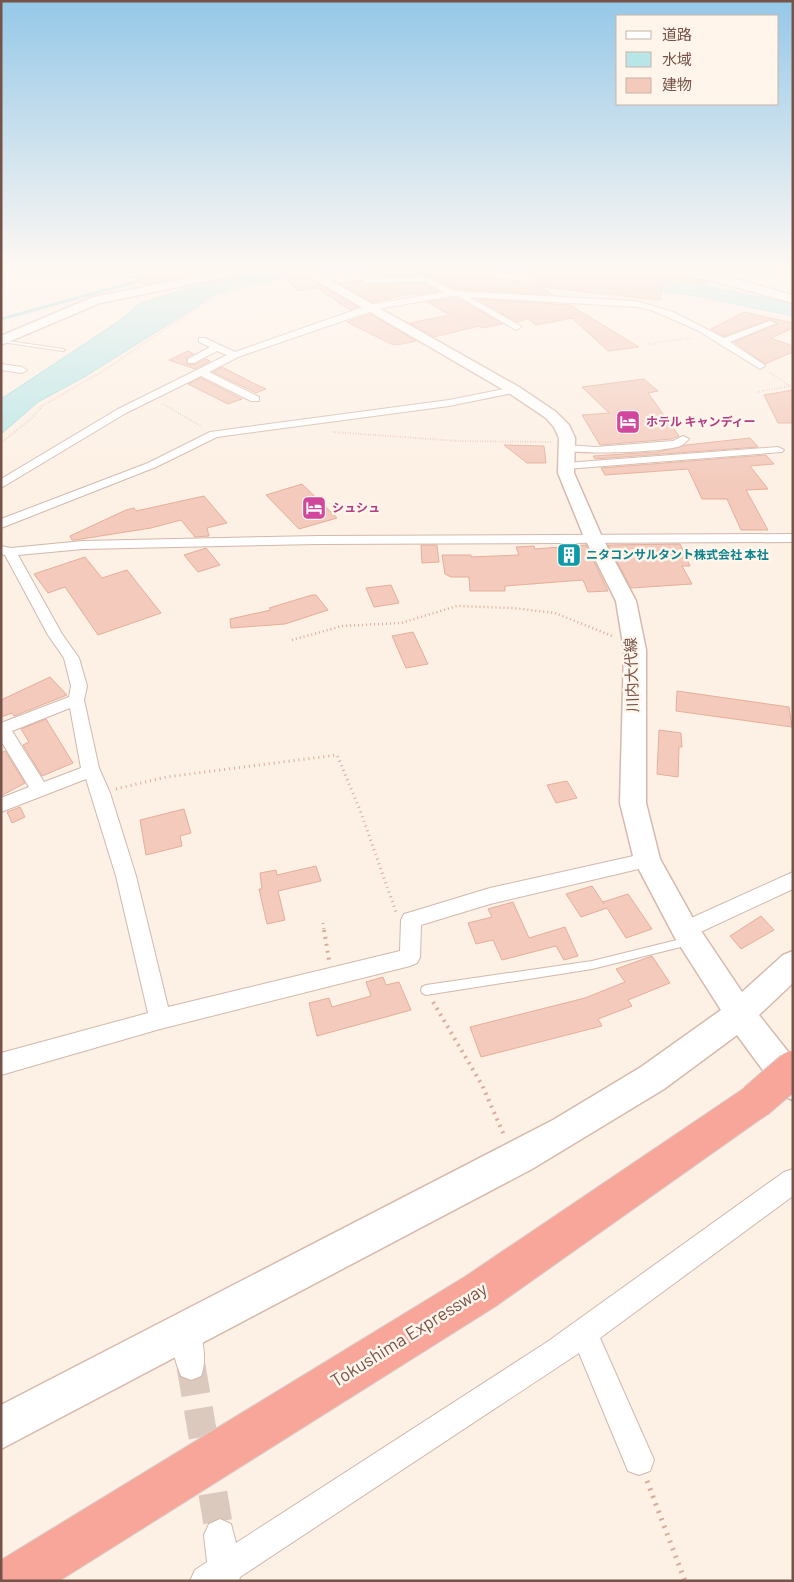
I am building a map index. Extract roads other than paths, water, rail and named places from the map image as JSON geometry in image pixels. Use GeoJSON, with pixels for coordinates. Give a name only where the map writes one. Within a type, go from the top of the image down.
{"type":"FeatureCollection","features":[{"type":"Feature","properties":{"kind":"highway","name":"Tokushima Expressway"},"geometry":{"type":"LineString","coordinates":[[13,1581],[481,1291],[774,1092],[793,1070]]}},
{"type":"Feature","properties":{"kind":"main road","name":"川内大代線"},"geometry":{"type":"LineString","coordinates":[[428,340],[514,390],[551,414],[561,425],[566,452],[566,473],[593,537],[626,601],[634,644],[633,803],[647,860],[688,935],[740,1014],[774,1092]]}},
{"type":"Feature","properties":{"kind":"main road"},"geometry":{"type":"LineString","coordinates":[[1,1428],[185,1328],[515,1161],[594,1115],[686,1055],[740,1014],[793,964]]}},
{"type":"Feature","properties":{"kind":"street"},"geometry":{"type":"LineString","coordinates":[[202,340],[235,355]]}},
{"type":"Feature","properties":{"kind":"street"},"geometry":{"type":"LineString","coordinates":[[1,484],[149,396],[235,355],[280,340]]}},
{"type":"Feature","properties":{"kind":"street"},"geometry":{"type":"LineString","coordinates":[[719,340],[760,366]]}},
{"type":"Feature","properties":{"kind":"street"},"geometry":{"type":"LineString","coordinates":[[191,361],[217,347]]}},
{"type":"Feature","properties":{"kind":"street"},"geometry":{"type":"LineString","coordinates":[[1,367],[22,370]]}},
{"type":"Feature","properties":{"kind":"street"},"geometry":{"type":"LineString","coordinates":[[201,372],[255,399]]}},
{"type":"Feature","properties":{"kind":"street"},"geometry":{"type":"LineString","coordinates":[[1,524],[152,465],[214,434],[450,403],[514,390]]}},
{"type":"Feature","properties":{"kind":"street"},"geometry":{"type":"LineString","coordinates":[[566,452],[676,444],[683,439]]}},
{"type":"Feature","properties":{"kind":"street"},"geometry":{"type":"LineString","coordinates":[[566,452],[778,450]]}},
{"type":"Feature","properties":{"kind":"street"},"geometry":{"type":"LineString","coordinates":[[6,551],[83,545],[318,540],[593,537],[793,538]]}},
{"type":"Feature","properties":{"kind":"street"},"geometry":{"type":"LineString","coordinates":[[6,551],[71,658],[79,686],[76,700],[92,771],[101,793],[126,876],[160,1019]]}},
{"type":"Feature","properties":{"kind":"street"},"geometry":{"type":"LineString","coordinates":[[40,790],[2,729],[76,700]]}},
{"type":"Feature","properties":{"kind":"street"},"geometry":{"type":"LineString","coordinates":[[1,805],[92,771]]}},
{"type":"Feature","properties":{"kind":"street"},"geometry":{"type":"LineString","coordinates":[[1,1064],[160,1019],[410,957],[411,920],[490,896],[647,860]]}},
{"type":"Feature","properties":{"kind":"street"},"geometry":{"type":"LineString","coordinates":[[688,935],[793,880]]}},
{"type":"Feature","properties":{"kind":"street"},"geometry":{"type":"LineString","coordinates":[[218,1577],[584,1333],[793,1181]]}},
{"type":"Feature","properties":{"kind":"street"},"geometry":{"type":"LineString","coordinates":[[185,1328],[191,1366]]}},
{"type":"Feature","properties":{"kind":"street"},"geometry":{"type":"LineString","coordinates":[[584,1333],[639,1460]]}},
{"type":"Feature","properties":{"kind":"street"},"geometry":{"type":"LineString","coordinates":[[218,1577],[220,1535]]}},
{"type":"Feature","properties":{"kind":"lane"},"geometry":{"type":"LineString","coordinates":[[2,341],[63,350]]}},
{"type":"Feature","properties":{"kind":"lane"},"geometry":{"type":"LineString","coordinates":[[426,990],[592,965],[688,935]]}},
{"type":"Feature","properties":{"kind":"water"},"geometry":{"type":"Polygon","coordinates":[[[91,340],[144,340],[86,376],[38,402],[1,434],[1,399],[91,340]]]}},
{"type":"Feature","properties":{"kind":"tunnel"},"geometry":{"type":"LineString","coordinates":[[191,1366],[220,1535]]}},
{"type":"Feature","properties":{"kind":"place","name":"ホテル キャンディー"},"geometry":{"type":"Point","coordinates":[628,422]}},
{"type":"Feature","properties":{"kind":"place","name":"シュシュ"},"geometry":{"type":"Point","coordinates":[314,508]}},
{"type":"Feature","properties":{"kind":"place","name":"ニタコンサルタント株式会社 本社"},"geometry":{"type":"Point","coordinates":[569,555]}}]}
